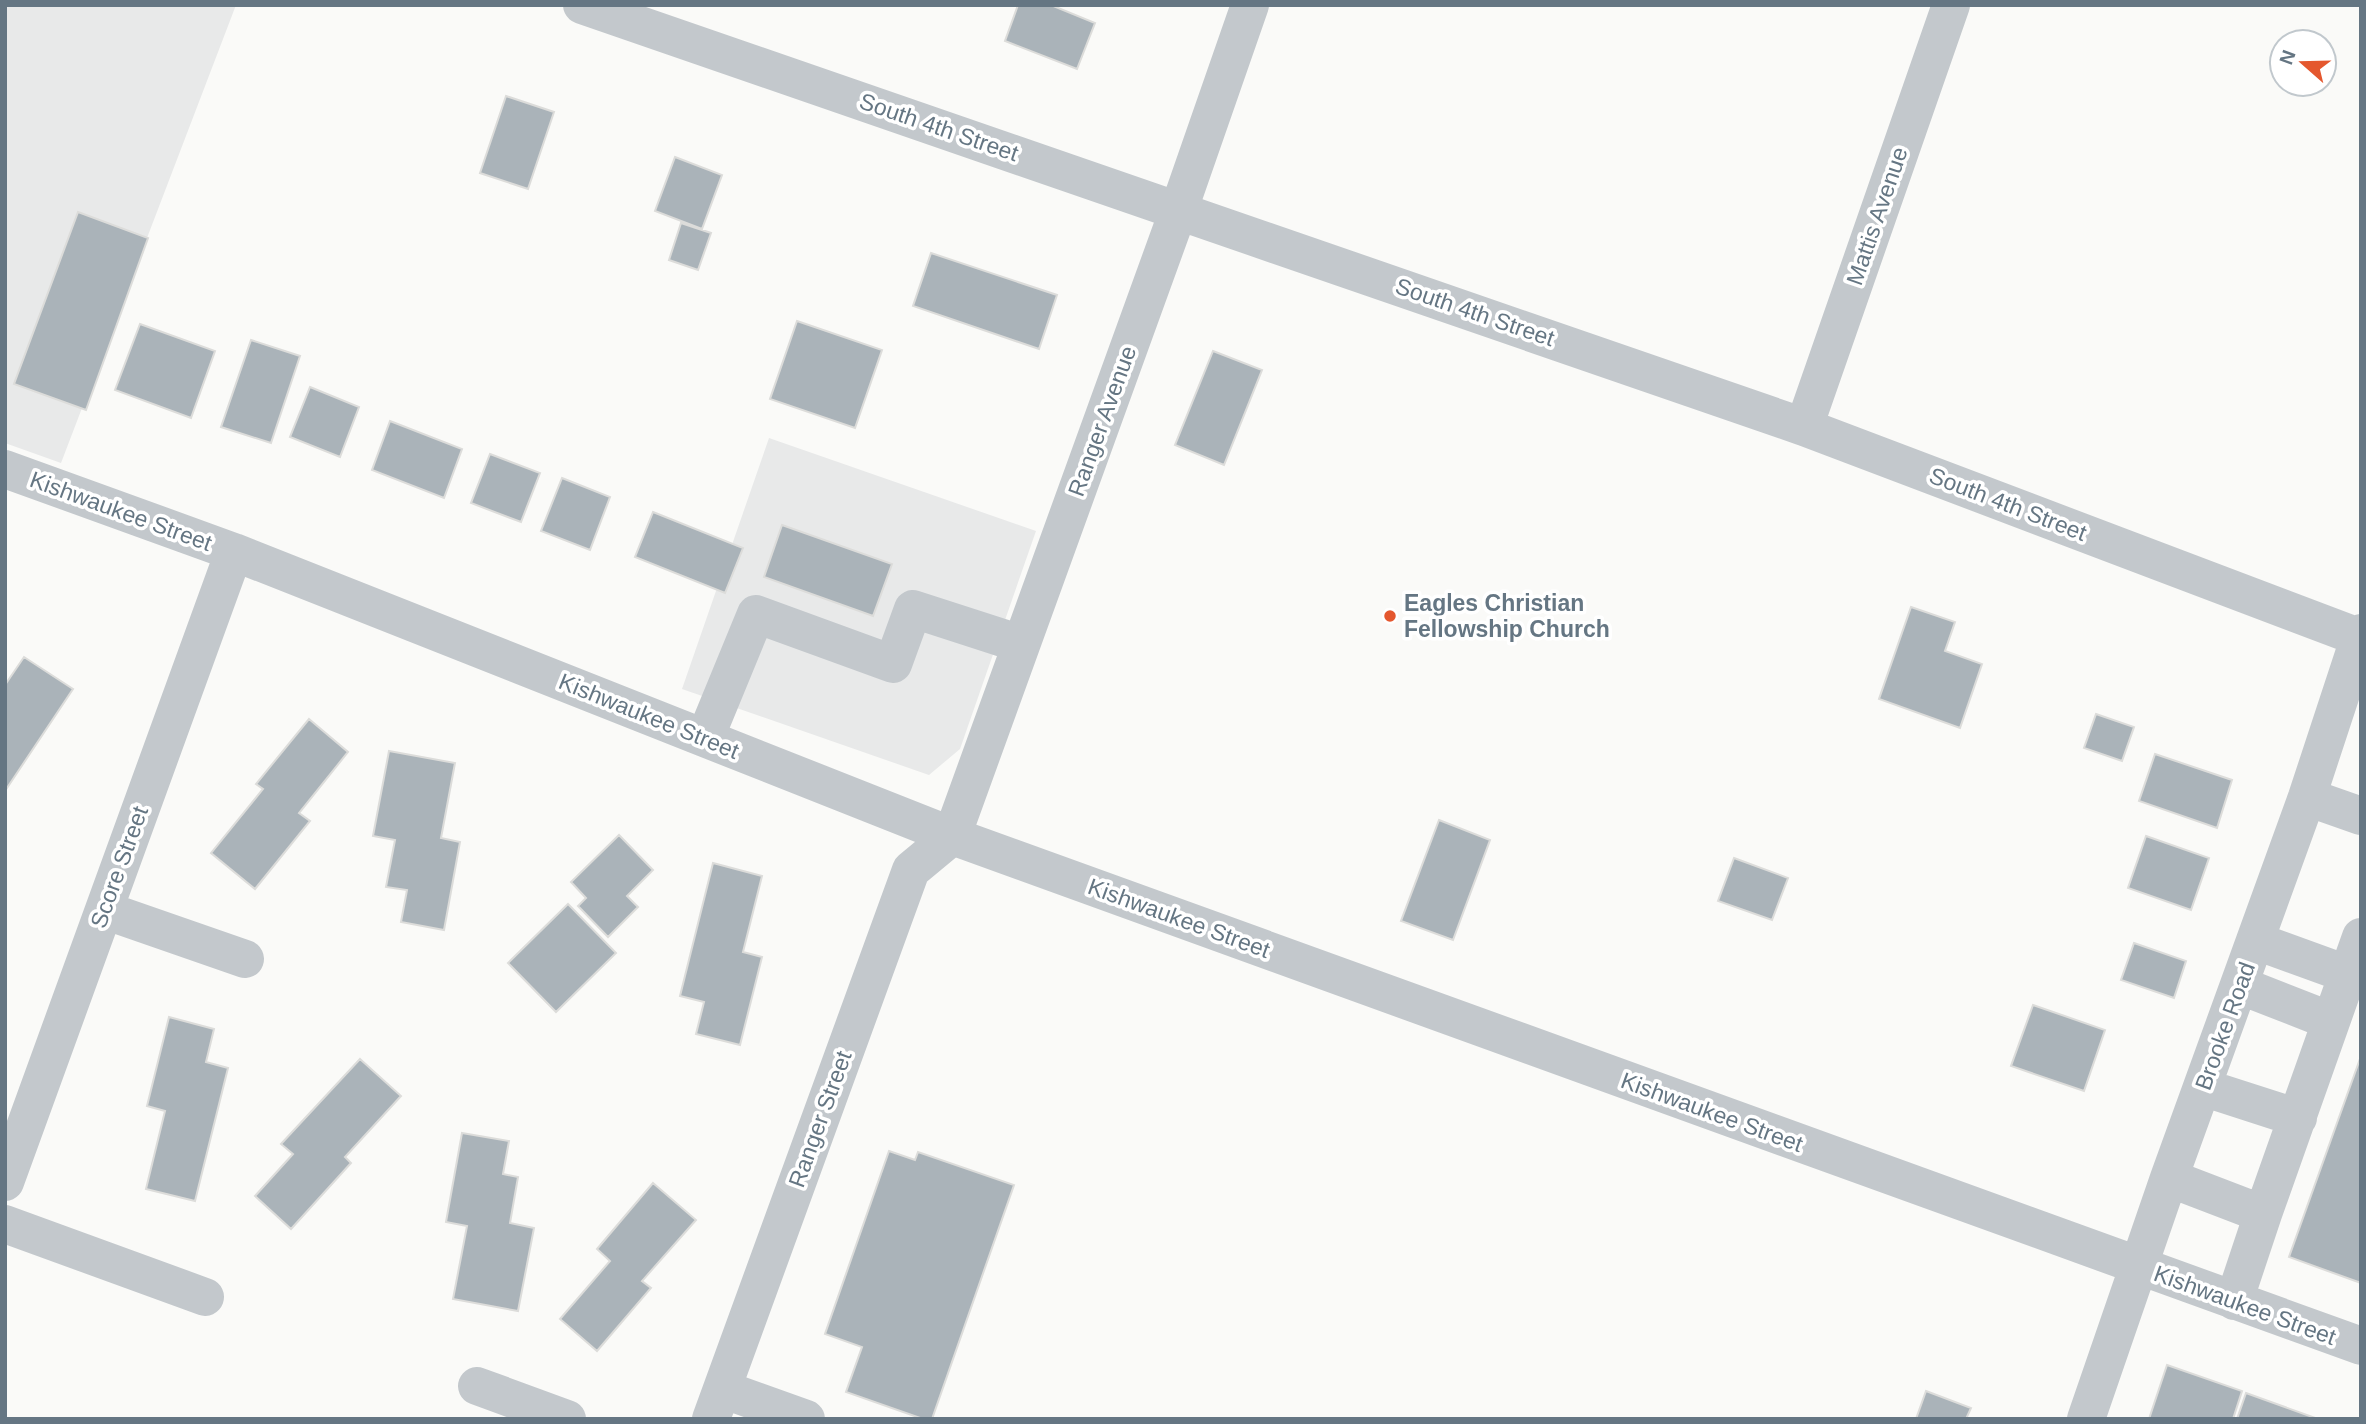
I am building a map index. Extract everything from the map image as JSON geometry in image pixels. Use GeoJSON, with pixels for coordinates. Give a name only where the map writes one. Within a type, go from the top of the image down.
{"type":"FeatureCollection","features":[{"type":"Feature","properties":{"kind":"street","name":"South 4th Street"},"geometry":{"type":"LineString","coordinates":[[582,5],[1804,427],[2360,636]]}},
{"type":"Feature","properties":{"kind":"street","name":"Ranger Avenue"},"geometry":{"type":"LineString","coordinates":[[952,836],[1250,5]]}},
{"type":"Feature","properties":{"kind":"street","name":"Mattis Avenue"},"geometry":{"type":"LineString","coordinates":[[1804,427],[1951,5]]}},
{"type":"Feature","properties":{"kind":"street","name":"Kishwaukee Street"},"geometry":{"type":"LineString","coordinates":[[5,469],[234,552],[952,836],[2361,1346]]}},
{"type":"Feature","properties":{"kind":"street","name":"Score Street"},"geometry":{"type":"LineString","coordinates":[[5,1182],[234,552]]}},
{"type":"Feature","properties":{"kind":"street"},"geometry":{"type":"LineString","coordinates":[[705,738],[756,614],[893,664],[912,609],[1021,644]]}},
{"type":"Feature","properties":{"kind":"street","name":"Brooke Road"},"geometry":{"type":"LineString","coordinates":[[2087,1419],[2169,1178],[2307,797],[2360,636]]}},
{"type":"Feature","properties":{"kind":"street"},"geometry":{"type":"LineString","coordinates":[[2307,797],[2361,816]]}},
{"type":"Feature","properties":{"kind":"street","name":"Ranger Street"},"geometry":{"type":"LineString","coordinates":[[716,1404],[911,870],[952,836]]}},
{"type":"Feature","properties":{"kind":"street"},"geometry":{"type":"LineString","coordinates":[[104,910],[245,960]]}},
{"type":"Feature","properties":{"kind":"street"},"geometry":{"type":"LineString","coordinates":[[2234,1301],[2361,937]]}},
{"type":"Feature","properties":{"kind":"street"},"geometry":{"type":"LineString","coordinates":[[2256,941],[2347,974]]}},
{"type":"Feature","properties":{"kind":"street"},"geometry":{"type":"LineString","coordinates":[[2239,985],[2331,1021]]}},
{"type":"Feature","properties":{"kind":"street"},"geometry":{"type":"LineString","coordinates":[[2203,1087],[2298,1118]]}},
{"type":"Feature","properties":{"kind":"street"},"geometry":{"type":"LineString","coordinates":[[2169,1178],[2263,1214]]}},
{"type":"Feature","properties":{"kind":"street"},"geometry":{"type":"LineString","coordinates":[[5,1224],[205,1297]]}},
{"type":"Feature","properties":{"kind":"street"},"geometry":{"type":"LineString","coordinates":[[477,1386],[567,1419]]}},
{"type":"Feature","properties":{"kind":"street"},"geometry":{"type":"LineString","coordinates":[[716,1404],[806,1419]]}},
{"type":"Feature","properties":{"kind":"shaded area"},"geometry":{"type":"Polygon","coordinates":[[[5,5],[236,5],[61,463],[5,443],[5,5]]]}},
{"type":"Feature","properties":{"kind":"shaded area"},"geometry":{"type":"Polygon","coordinates":[[[769,438],[1036,531],[960,749],[929,775],[682,689],[769,438]]]}},
{"type":"Feature","properties":{"kind":"building"},"geometry":{"type":"Polygon","coordinates":[[[1018,5],[1051,5],[1095,23],[1077,69],[1005,41],[1018,5]]]}},
{"type":"Feature","properties":{"kind":"building"},"geometry":{"type":"Polygon","coordinates":[[[506,96],[554,112],[528,189],[480,173],[506,96]]]}},
{"type":"Feature","properties":{"kind":"building"},"geometry":{"type":"Polygon","coordinates":[[[675,157],[722,175],[702,229],[655,211],[675,157]]]}},
{"type":"Feature","properties":{"kind":"building"},"geometry":{"type":"Polygon","coordinates":[[[78,212],[148,238],[86,410],[14,384],[78,212]]]}},
{"type":"Feature","properties":{"kind":"building"},"geometry":{"type":"Polygon","coordinates":[[[681,223],[711,233],[698,270],[669,260],[681,223]]]}},
{"type":"Feature","properties":{"kind":"building"},"geometry":{"type":"Polygon","coordinates":[[[931,253],[1057,295],[1039,349],[913,306],[931,253]]]}},
{"type":"Feature","properties":{"kind":"building"},"geometry":{"type":"Polygon","coordinates":[[[797,321],[882,350],[855,428],[770,399],[797,321]]]}},
{"type":"Feature","properties":{"kind":"building"},"geometry":{"type":"Polygon","coordinates":[[[140,324],[215,351],[191,418],[115,390],[140,324]]]}},
{"type":"Feature","properties":{"kind":"building"},"geometry":{"type":"Polygon","coordinates":[[[251,340],[300,356],[271,443],[221,427],[251,340]]]}},
{"type":"Feature","properties":{"kind":"building"},"geometry":{"type":"Polygon","coordinates":[[[1213,351],[1262,370],[1224,465],[1175,445],[1213,351]]]}},
{"type":"Feature","properties":{"kind":"building"},"geometry":{"type":"Polygon","coordinates":[[[310,387],[359,407],[340,457],[290,437],[310,387]]]}},
{"type":"Feature","properties":{"kind":"building"},"geometry":{"type":"Polygon","coordinates":[[[390,421],[462,449],[444,498],[372,470],[390,421]]]}},
{"type":"Feature","properties":{"kind":"building"},"geometry":{"type":"Polygon","coordinates":[[[490,454],[540,473],[521,522],[471,503],[490,454]]]}},
{"type":"Feature","properties":{"kind":"building"},"geometry":{"type":"Polygon","coordinates":[[[562,478],[610,497],[590,550],[541,531],[562,478]]]}},
{"type":"Feature","properties":{"kind":"building"},"geometry":{"type":"Polygon","coordinates":[[[653,512],[743,548],[725,593],[635,557],[653,512]]]}},
{"type":"Feature","properties":{"kind":"building"},"geometry":{"type":"Polygon","coordinates":[[[782,525],[892,564],[873,616],[764,577],[782,525]]]}},
{"type":"Feature","properties":{"kind":"building"},"geometry":{"type":"Polygon","coordinates":[[[1911,607],[1955,622],[1945,651],[1982,664],[1960,728],[1879,699],[1911,607]]]}},
{"type":"Feature","properties":{"kind":"building"},"geometry":{"type":"Polygon","coordinates":[[[24,657],[73,689],[5,791],[5,685],[24,657]]]}},
{"type":"Feature","properties":{"kind":"building"},"geometry":{"type":"Polygon","coordinates":[[[2096,714],[2134,727],[2122,761],[2084,748],[2096,714]]]}},
{"type":"Feature","properties":{"kind":"building"},"geometry":{"type":"Polygon","coordinates":[[[309,719],[348,752],[299,813],[310,821],[255,889],[211,853],[263,789],[256,784],[309,719]]]}},
{"type":"Feature","properties":{"kind":"building"},"geometry":{"type":"Polygon","coordinates":[[[389,751],[455,763],[441,838],[460,842],[444,930],[401,922],[407,890],[386,887],[395,840],[373,836],[389,751]]]}},
{"type":"Feature","properties":{"kind":"building"},"geometry":{"type":"Polygon","coordinates":[[[2155,754],[2232,780],[2217,828],[2139,801],[2155,754]]]}},
{"type":"Feature","properties":{"kind":"building"},"geometry":{"type":"Polygon","coordinates":[[[1439,820],[1490,840],[1453,940],[1401,921],[1439,820]]]}},
{"type":"Feature","properties":{"kind":"building"},"geometry":{"type":"Polygon","coordinates":[[[619,835],[653,870],[627,896],[638,907],[608,937],[578,906],[586,898],[571,882],[619,835]]]}},
{"type":"Feature","properties":{"kind":"building"},"geometry":{"type":"Polygon","coordinates":[[[2146,836],[2209,858],[2191,910],[2128,888],[2146,836]]]}},
{"type":"Feature","properties":{"kind":"building"},"geometry":{"type":"Polygon","coordinates":[[[1734,858],[1788,878],[1772,920],[1718,901],[1734,858]]]}},
{"type":"Feature","properties":{"kind":"building"},"geometry":{"type":"Polygon","coordinates":[[[713,863],[762,876],[743,952],[762,957],[740,1045],[696,1034],[704,1002],[680,996],[713,863]]]}},
{"type":"Feature","properties":{"kind":"building"},"geometry":{"type":"Polygon","coordinates":[[[568,904],[616,953],[556,1012],[508,963],[568,904]]]}},
{"type":"Feature","properties":{"kind":"building"},"geometry":{"type":"Polygon","coordinates":[[[2134,943],[2186,961],[2174,998],[2121,980],[2134,943]]]}},
{"type":"Feature","properties":{"kind":"building"},"geometry":{"type":"Polygon","coordinates":[[[2033,1005],[2105,1030],[2084,1091],[2011,1066],[2033,1005]]]}},
{"type":"Feature","properties":{"kind":"building"},"geometry":{"type":"Polygon","coordinates":[[[169,1017],[214,1029],[206,1062],[228,1068],[195,1201],[146,1189],[165,1111],[147,1106],[169,1017]]]}},
{"type":"Feature","properties":{"kind":"building"},"geometry":{"type":"Polygon","coordinates":[[[2361,1056],[2361,1283],[2289,1257],[2361,1056]]]}},
{"type":"Feature","properties":{"kind":"building"},"geometry":{"type":"Polygon","coordinates":[[[360,1059],[401,1096],[345,1157],[351,1163],[291,1229],[255,1196],[293,1154],[281,1144],[360,1059]]]}},
{"type":"Feature","properties":{"kind":"building"},"geometry":{"type":"Polygon","coordinates":[[[462,1133],[509,1141],[503,1174],[518,1177],[510,1223],[534,1228],[518,1311],[453,1299],[467,1226],[446,1222],[462,1133]]]}},
{"type":"Feature","properties":{"kind":"building"},"geometry":{"type":"Polygon","coordinates":[[[889,1151],[915,1160],[918,1152],[1014,1185],[932,1419],[923,1419],[846,1392],[862,1347],[825,1334],[889,1151]]]}},
{"type":"Feature","properties":{"kind":"building"},"geometry":{"type":"Polygon","coordinates":[[[653,1183],[696,1220],[642,1281],[651,1288],[597,1351],[560,1319],[610,1261],[597,1249],[653,1183]]]}},
{"type":"Feature","properties":{"kind":"building"},"geometry":{"type":"Polygon","coordinates":[[[2167,1365],[2242,1391],[2233,1419],[2149,1419],[2167,1365]]]}},
{"type":"Feature","properties":{"kind":"building"},"geometry":{"type":"Polygon","coordinates":[[[1926,1391],[1971,1408],[1966,1419],[1916,1419],[1926,1391]]]}},
{"type":"Feature","properties":{"kind":"building"},"geometry":{"type":"Polygon","coordinates":[[[2246,1393],[2318,1419],[2237,1419],[2246,1393]]]}},
{"type":"Feature","properties":{"kind":"place","name":"Eagles Christian Fellowship Church"},"geometry":{"type":"Point","coordinates":[1390,616]}}]}
